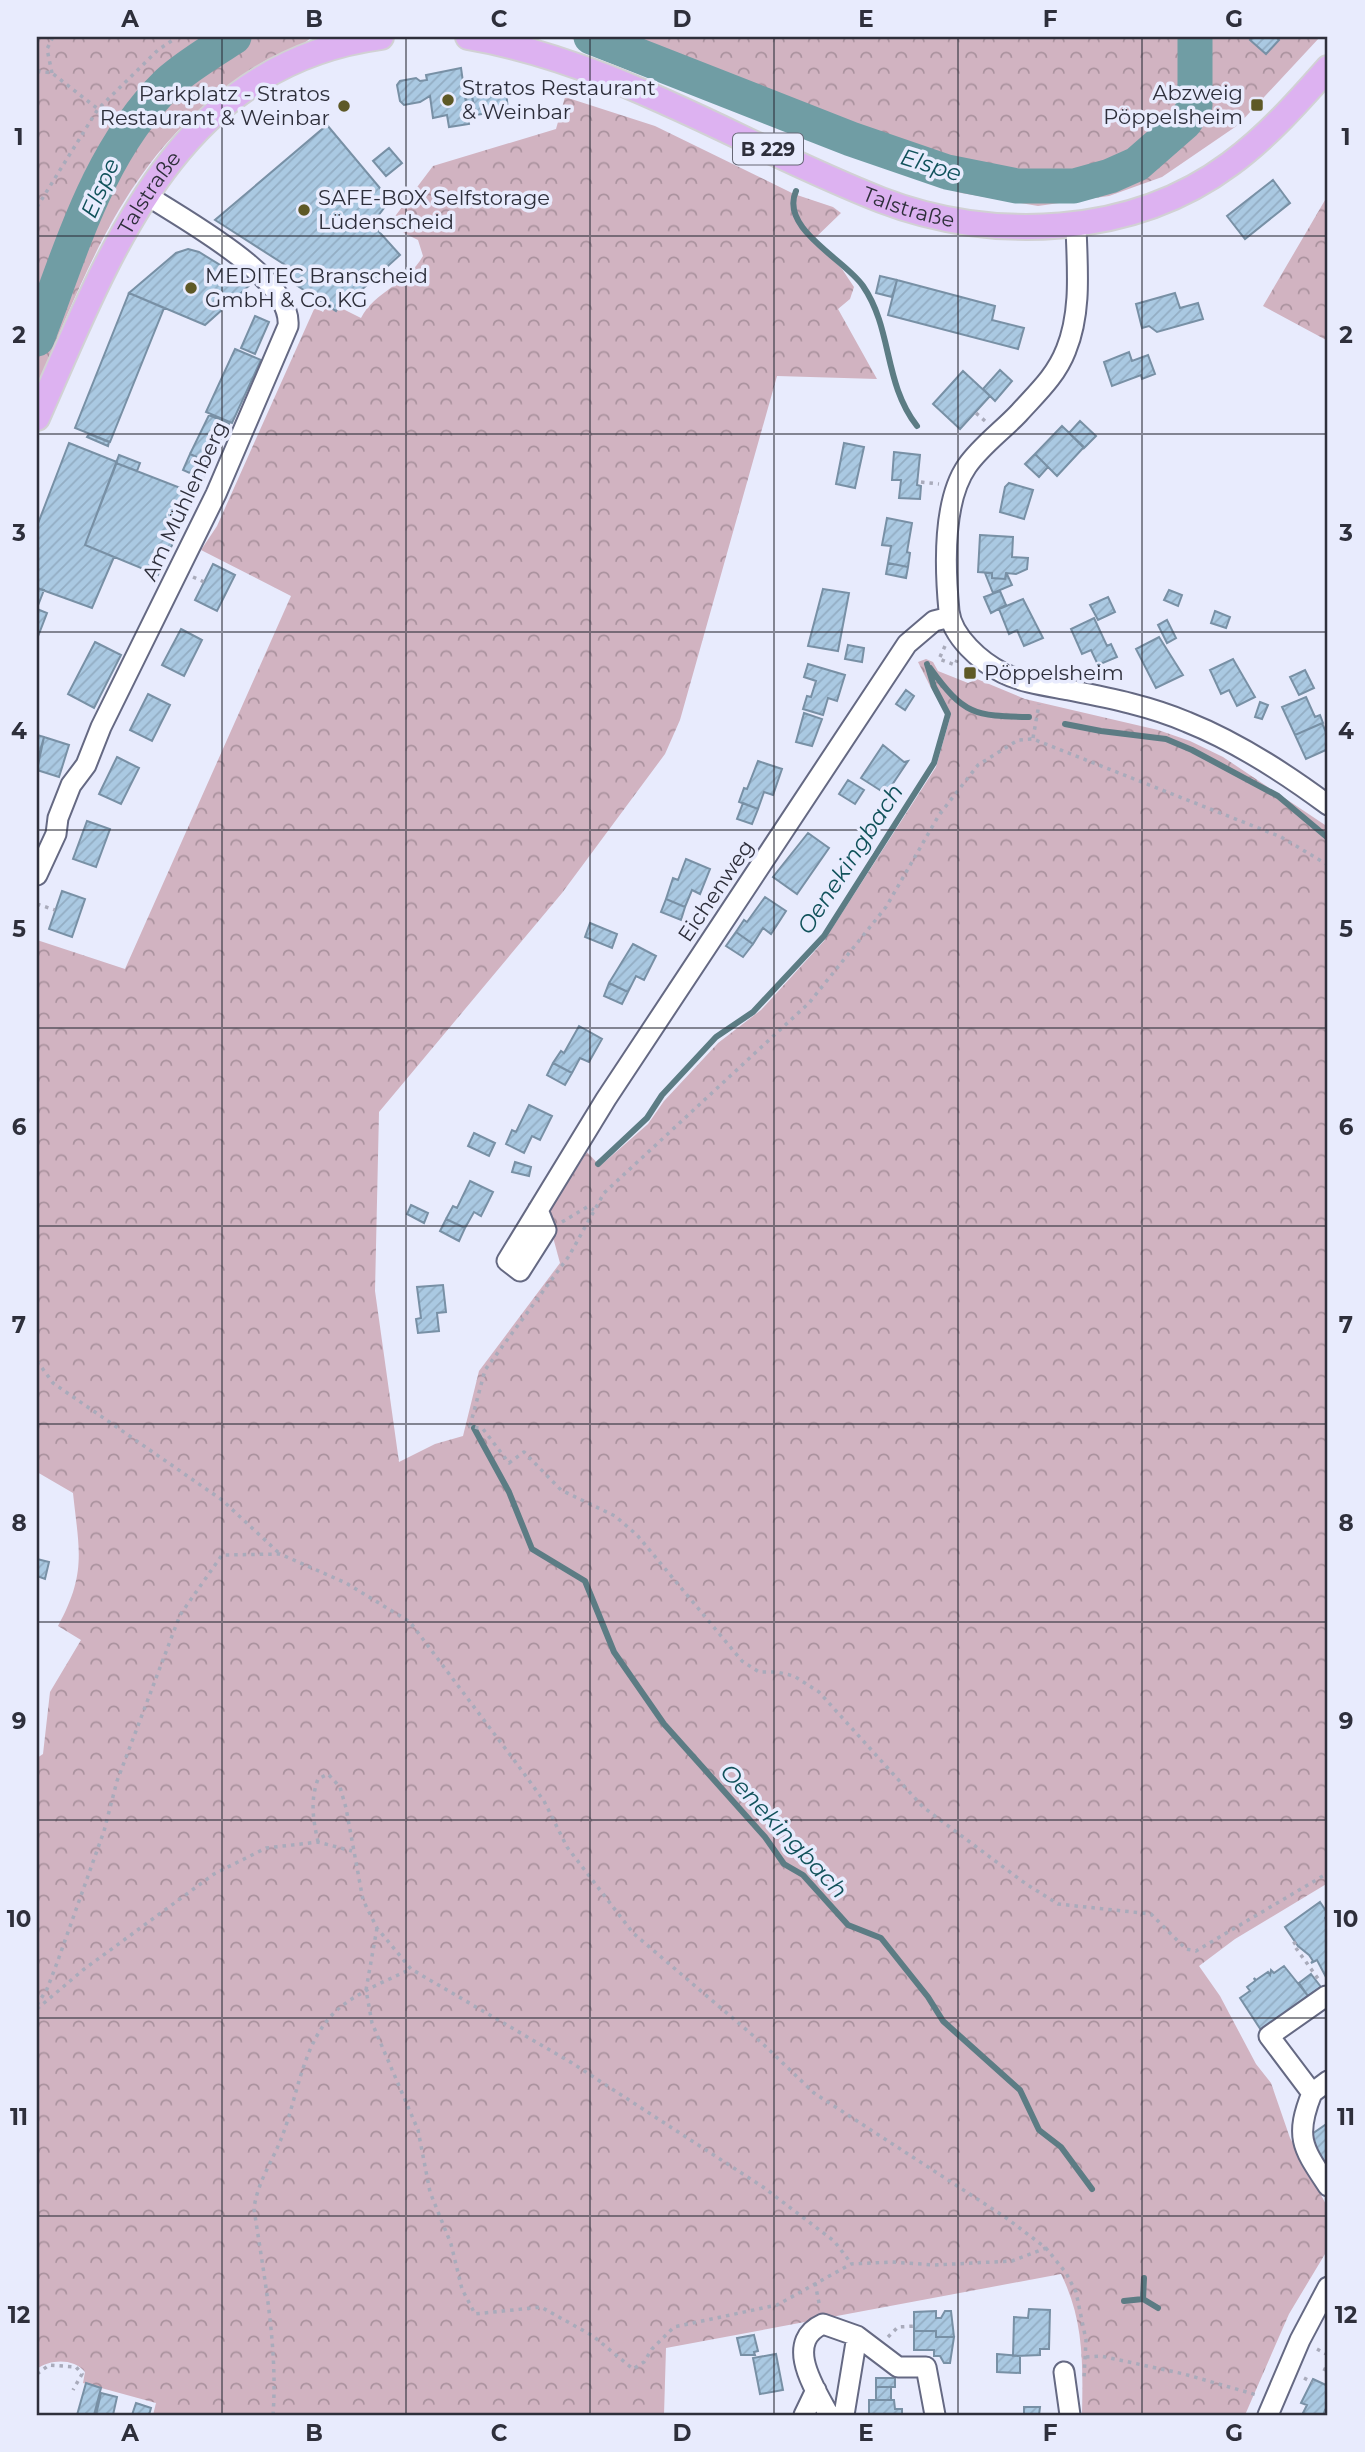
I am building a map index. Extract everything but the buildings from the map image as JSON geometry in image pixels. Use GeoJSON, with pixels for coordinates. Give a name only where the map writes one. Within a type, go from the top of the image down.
{"type":"FeatureCollection","features":[{"type":"Feature","properties":{"kind":"main road","name":"Talstraße"},"geometry":{"type":"LineString","coordinates":[[37,418],[114,247],[145,194],[181,146],[227,102],[281,68],[342,39],[381,37]]}},
{"type":"Feature","properties":{"kind":"main road","name":"Talstraße"},"geometry":{"type":"LineString","coordinates":[[468,37],[533,49],[616,80],[882,200],[965,224],[1000,227],[1076,225],[1160,203],[1229,165],[1276,124],[1328,68]]}},
{"type":"Feature","properties":{"kind":"street","name":"Am Mühlenberg"},"geometry":{"type":"LineString","coordinates":[[37,875],[56,834],[58,818],[71,785],[86,765],[101,727],[216,494],[288,326],[286,308],[267,278],[145,194]]}},
{"type":"Feature","properties":{"kind":"street"},"geometry":{"type":"LineString","coordinates":[[1076,225],[1077,304],[1066,352],[1053,376],[999,433],[983,446],[962,474],[950,520],[947,551],[950,617],[953,627],[980,657],[1003,673],[1184,720],[1222,737],[1328,805]]}},
{"type":"Feature","properties":{"kind":"street","name":"Eichenweg"},"geometry":{"type":"LineString","coordinates":[[546,1230],[520,1271],[507,1261],[606,1099],[906,645],[934,621],[950,617]]}},
{"type":"Feature","properties":{"kind":"street"},"geometry":{"type":"LineString","coordinates":[[538,1210],[546,1230]]}},
{"type":"Feature","properties":{"kind":"street"},"geometry":{"type":"LineString","coordinates":[[1312,2093],[1269,2036],[1326,1996],[1326,1993]]}},
{"type":"Feature","properties":{"kind":"street"},"geometry":{"type":"LineString","coordinates":[[1328,2081],[1312,2093],[1301,2118],[1300,2132],[1312,2160],[1328,2186]]}},
{"type":"Feature","properties":{"kind":"street"},"geometry":{"type":"LineString","coordinates":[[1271,2407],[1300,2340],[1328,2287]]}},
{"type":"Feature","properties":{"kind":"street"},"geometry":{"type":"LineString","coordinates":[[829,2415],[802,2355],[808,2335],[823,2324],[857,2336],[898,2367],[926,2367],[935,2415]]}},
{"type":"Feature","properties":{"kind":"street"},"geometry":{"type":"LineString","coordinates":[[844,2415],[857,2336]]}},
{"type":"Feature","properties":{"kind":"street"},"geometry":{"type":"LineString","coordinates":[[1064,2381],[1070,2415]]}},
{"type":"Feature","properties":{"kind":"street"},"geometry":{"type":"LineString","coordinates":[[804,2415],[816,2390]]}},
{"type":"Feature","properties":{"kind":"path"},"geometry":{"type":"LineString","coordinates":[[52,74],[47,48],[53,37]]}},
{"type":"Feature","properties":{"kind":"path"},"geometry":{"type":"LineString","coordinates":[[37,207],[98,109],[158,50],[177,37]]}},
{"type":"Feature","properties":{"kind":"path"},"geometry":{"type":"LineString","coordinates":[[37,71],[52,74],[98,109]]}},
{"type":"Feature","properties":{"kind":"path"},"geometry":{"type":"LineString","coordinates":[[1033,739],[1042,685]]}},
{"type":"Feature","properties":{"kind":"path"},"geometry":{"type":"LineString","coordinates":[[1328,865],[1281,837],[1033,739],[1018,740],[978,765],[944,807],[886,907],[810,1003],[610,1188],[594,1210],[569,1256],[485,1370],[470,1426],[484,1429],[509,1463],[524,1452],[561,1490],[615,1516],[655,1554],[742,1661],[759,1672],[794,1676],[820,1692],[923,1807],[993,1861],[1058,1904],[1151,1914],[1186,1949],[1196,1951],[1316,1877],[1328,1873]]}},
{"type":"Feature","properties":{"kind":"path"},"geometry":{"type":"LineString","coordinates":[[37,904],[55,911]]}},
{"type":"Feature","properties":{"kind":"path"},"geometry":{"type":"LineString","coordinates":[[546,1230],[551,1231],[587,1207],[594,1210]]}},
{"type":"Feature","properties":{"kind":"path"},"geometry":{"type":"LineString","coordinates":[[37,1361],[53,1383],[222,1500],[280,1554],[346,1583],[410,1622],[544,1801],[567,1847],[633,1933],[762,2044],[814,2093],[1006,2217],[1046,2248],[1076,2292],[1086,2357],[1083,2382],[1064,2381]]}},
{"type":"Feature","properties":{"kind":"path"},"geometry":{"type":"LineString","coordinates":[[37,2007],[57,1964],[104,1831],[117,1782],[180,1615],[222,1555],[280,1554]]}},
{"type":"Feature","properties":{"kind":"path"},"geometry":{"type":"LineString","coordinates":[[318,1842],[313,1818],[313,1793],[318,1779],[328,1774],[340,1787],[363,1900],[377,1928],[411,1969],[572,2063],[763,2187],[834,2241],[851,2264]]}},
{"type":"Feature","properties":{"kind":"path"},"geometry":{"type":"LineString","coordinates":[[37,2007],[214,1874],[266,1848],[318,1842],[352,1851]]}},
{"type":"Feature","properties":{"kind":"path"},"geometry":{"type":"LineString","coordinates":[[377,1928],[366,1990],[372,2023],[418,2130],[430,2192],[452,2244],[462,2289],[475,2314],[541,2307],[593,2336],[633,2369],[644,2362],[652,2349],[674,2327],[777,2305],[851,2264],[892,2262],[935,2265],[1012,2260],[1046,2248]]}},
{"type":"Feature","properties":{"kind":"path"},"geometry":{"type":"LineString","coordinates":[[1296,1942],[1293,1944],[1326,1993]]}},
{"type":"Feature","properties":{"kind":"path"},"geometry":{"type":"LineString","coordinates":[[273,2415],[269,2314],[254,2208],[256,2192],[280,2141],[303,2068],[318,2035],[335,2012],[366,1990],[411,1969]]}},
{"type":"Feature","properties":{"kind":"path"},"geometry":{"type":"LineString","coordinates":[[815,2283],[823,2324]]}},
{"type":"Feature","properties":{"kind":"path"},"geometry":{"type":"LineString","coordinates":[[875,2348],[898,2327],[916,2326]]}},
{"type":"Feature","properties":{"kind":"path"},"geometry":{"type":"LineString","coordinates":[[1086,2357],[1101,2356],[1184,2374],[1253,2395],[1271,2407]]}},
{"type":"Feature","properties":{"kind":"path"},"geometry":{"type":"LineString","coordinates":[[1324,2371],[1328,2363]]}},
{"type":"Feature","properties":{"kind":"path"},"geometry":{"type":"LineString","coordinates":[[37,2374],[49,2365],[76,2367],[82,2374],[72,2390]]}},
{"type":"Feature","properties":{"kind":"green space"},"geometry":{"type":"Polygon","coordinates":[[[37,37],[311,37],[300,46],[260,64],[234,82],[201,109],[166,144],[141,175],[101,242],[37,386],[37,37]]]}},
{"type":"Feature","properties":{"kind":"green space"},"geometry":{"type":"Polygon","coordinates":[[[561,37],[1320,37],[1238,125],[1162,177],[1109,196],[1038,206],[961,193],[902,172],[583,41],[561,37]]]}},
{"type":"Feature","properties":{"kind":"green space"},"geometry":{"type":"Polygon","coordinates":[[[565,97],[655,126],[794,194],[833,207],[841,213],[813,240],[842,269],[854,287],[850,299],[838,309],[877,379],[777,376],[680,720],[665,754],[562,893],[379,1112],[375,1291],[399,1462],[435,1444],[463,1436],[479,1371],[560,1263],[547,1215],[587,1152],[600,1166],[648,1124],[664,1101],[718,1043],[761,1010],[824,941],[936,767],[950,718],[936,687],[931,688],[918,662],[926,659],[933,662],[938,671],[968,683],[977,679],[1025,699],[1158,730],[1190,741],[1223,757],[1328,827],[1328,1883],[1235,1939],[1199,1966],[1220,1996],[1256,2064],[1271,2083],[1290,2138],[1328,2208],[1328,2249],[1289,2314],[1245,2415],[1082,2415],[1082,2361],[1078,2326],[1069,2291],[1061,2274],[666,2348],[664,2415],[153,2415],[156,2403],[83,2383],[85,2372],[75,2364],[55,2362],[37,2369],[37,1758],[43,1754],[50,1692],[81,1640],[58,1626],[73,1591],[79,1561],[73,1493],[37,1472],[37,940],[125,969],[291,596],[201,550],[217,526],[315,307],[323,312],[327,305],[336,311],[339,307],[361,318],[374,301],[408,274],[423,256],[418,240],[404,233],[393,219],[433,166],[556,129],[565,97]]]}},
{"type":"Feature","properties":{"kind":"green space"},"geometry":{"type":"Polygon","coordinates":[[[1328,195],[1328,341],[1263,306],[1328,195]]]}},
{"type":"Feature","properties":{"kind":"waterway","name":"Elspe"},"geometry":{"type":"LineString","coordinates":[[37,339],[89,204],[123,139],[168,83],[234,37]]}},
{"type":"Feature","properties":{"kind":"waterway","name":"Elspe"},"geometry":{"type":"LineString","coordinates":[[591,37],[851,139],[947,172],[1017,186],[1074,186],[1110,176],[1137,164],[1185,122],[1195,106],[1195,37]]}},
{"type":"Feature","properties":{"kind":"waterway","name":"Oenekingbach"},"geometry":{"type":"LineString","coordinates":[[884,156],[886,151]]}},
{"type":"Feature","properties":{"kind":"waterway","name":"Oenekingbach"},"geometry":{"type":"LineString","coordinates":[[796,191],[793,205],[805,231],[855,276],[873,303],[898,392],[917,426]]}},
{"type":"Feature","properties":{"kind":"waterway","name":"Oenekingbach"},"geometry":{"type":"LineString","coordinates":[[598,1164],[647,1118],[662,1095],[716,1037],[753,1012],[824,936],[934,763],[948,714],[934,687],[927,664]]}},
{"type":"Feature","properties":{"kind":"waterway"},"geometry":{"type":"LineString","coordinates":[[930,668],[952,695],[972,710],[995,716],[1029,717]]}},
{"type":"Feature","properties":{"kind":"waterway"},"geometry":{"type":"LineString","coordinates":[[1065,724],[1166,739],[1192,750],[1278,796],[1328,838]]}},
{"type":"Feature","properties":{"kind":"waterway","name":"Oenekingbach"},"geometry":{"type":"LineString","coordinates":[[474,1428],[509,1492],[532,1549],[585,1581],[614,1652],[664,1724],[765,1837],[784,1864],[803,1875],[848,1925],[881,1938],[928,1997],[943,2021],[1020,2090],[1039,2130],[1061,2147],[1092,2189]]}},
{"type":"Feature","properties":{"kind":"waterway"},"geometry":{"type":"LineString","coordinates":[[1144,2278],[1143,2299],[1158,2308]]}},
{"type":"Feature","properties":{"kind":"waterway"},"geometry":{"type":"LineString","coordinates":[[1124,2301],[1143,2299]]}},
{"type":"Feature","properties":{"kind":"place","name":"Stratos Restaurant & Weinbar"},"geometry":{"type":"Point","coordinates":[448,100]}},
{"type":"Feature","properties":{"kind":"place","name":"Abzweig Pöppelsheim"},"geometry":{"type":"Point","coordinates":[1257,105]}},
{"type":"Feature","properties":{"kind":"place","name":"Parkplatz - Stratos Restaurant & Weinbar"},"geometry":{"type":"Point","coordinates":[344,106]}},
{"type":"Feature","properties":{"kind":"place","name":"SAFE-BOX Selfstorage Lüdenscheid"},"geometry":{"type":"Point","coordinates":[304,210]}},
{"type":"Feature","properties":{"kind":"place","name":"MEDITEC Branscheid GmbH & Co. KG"},"geometry":{"type":"Point","coordinates":[191,288]}},
{"type":"Feature","properties":{"kind":"place","name":"Pöppelsheim"},"geometry":{"type":"Point","coordinates":[970,673]}}]}
